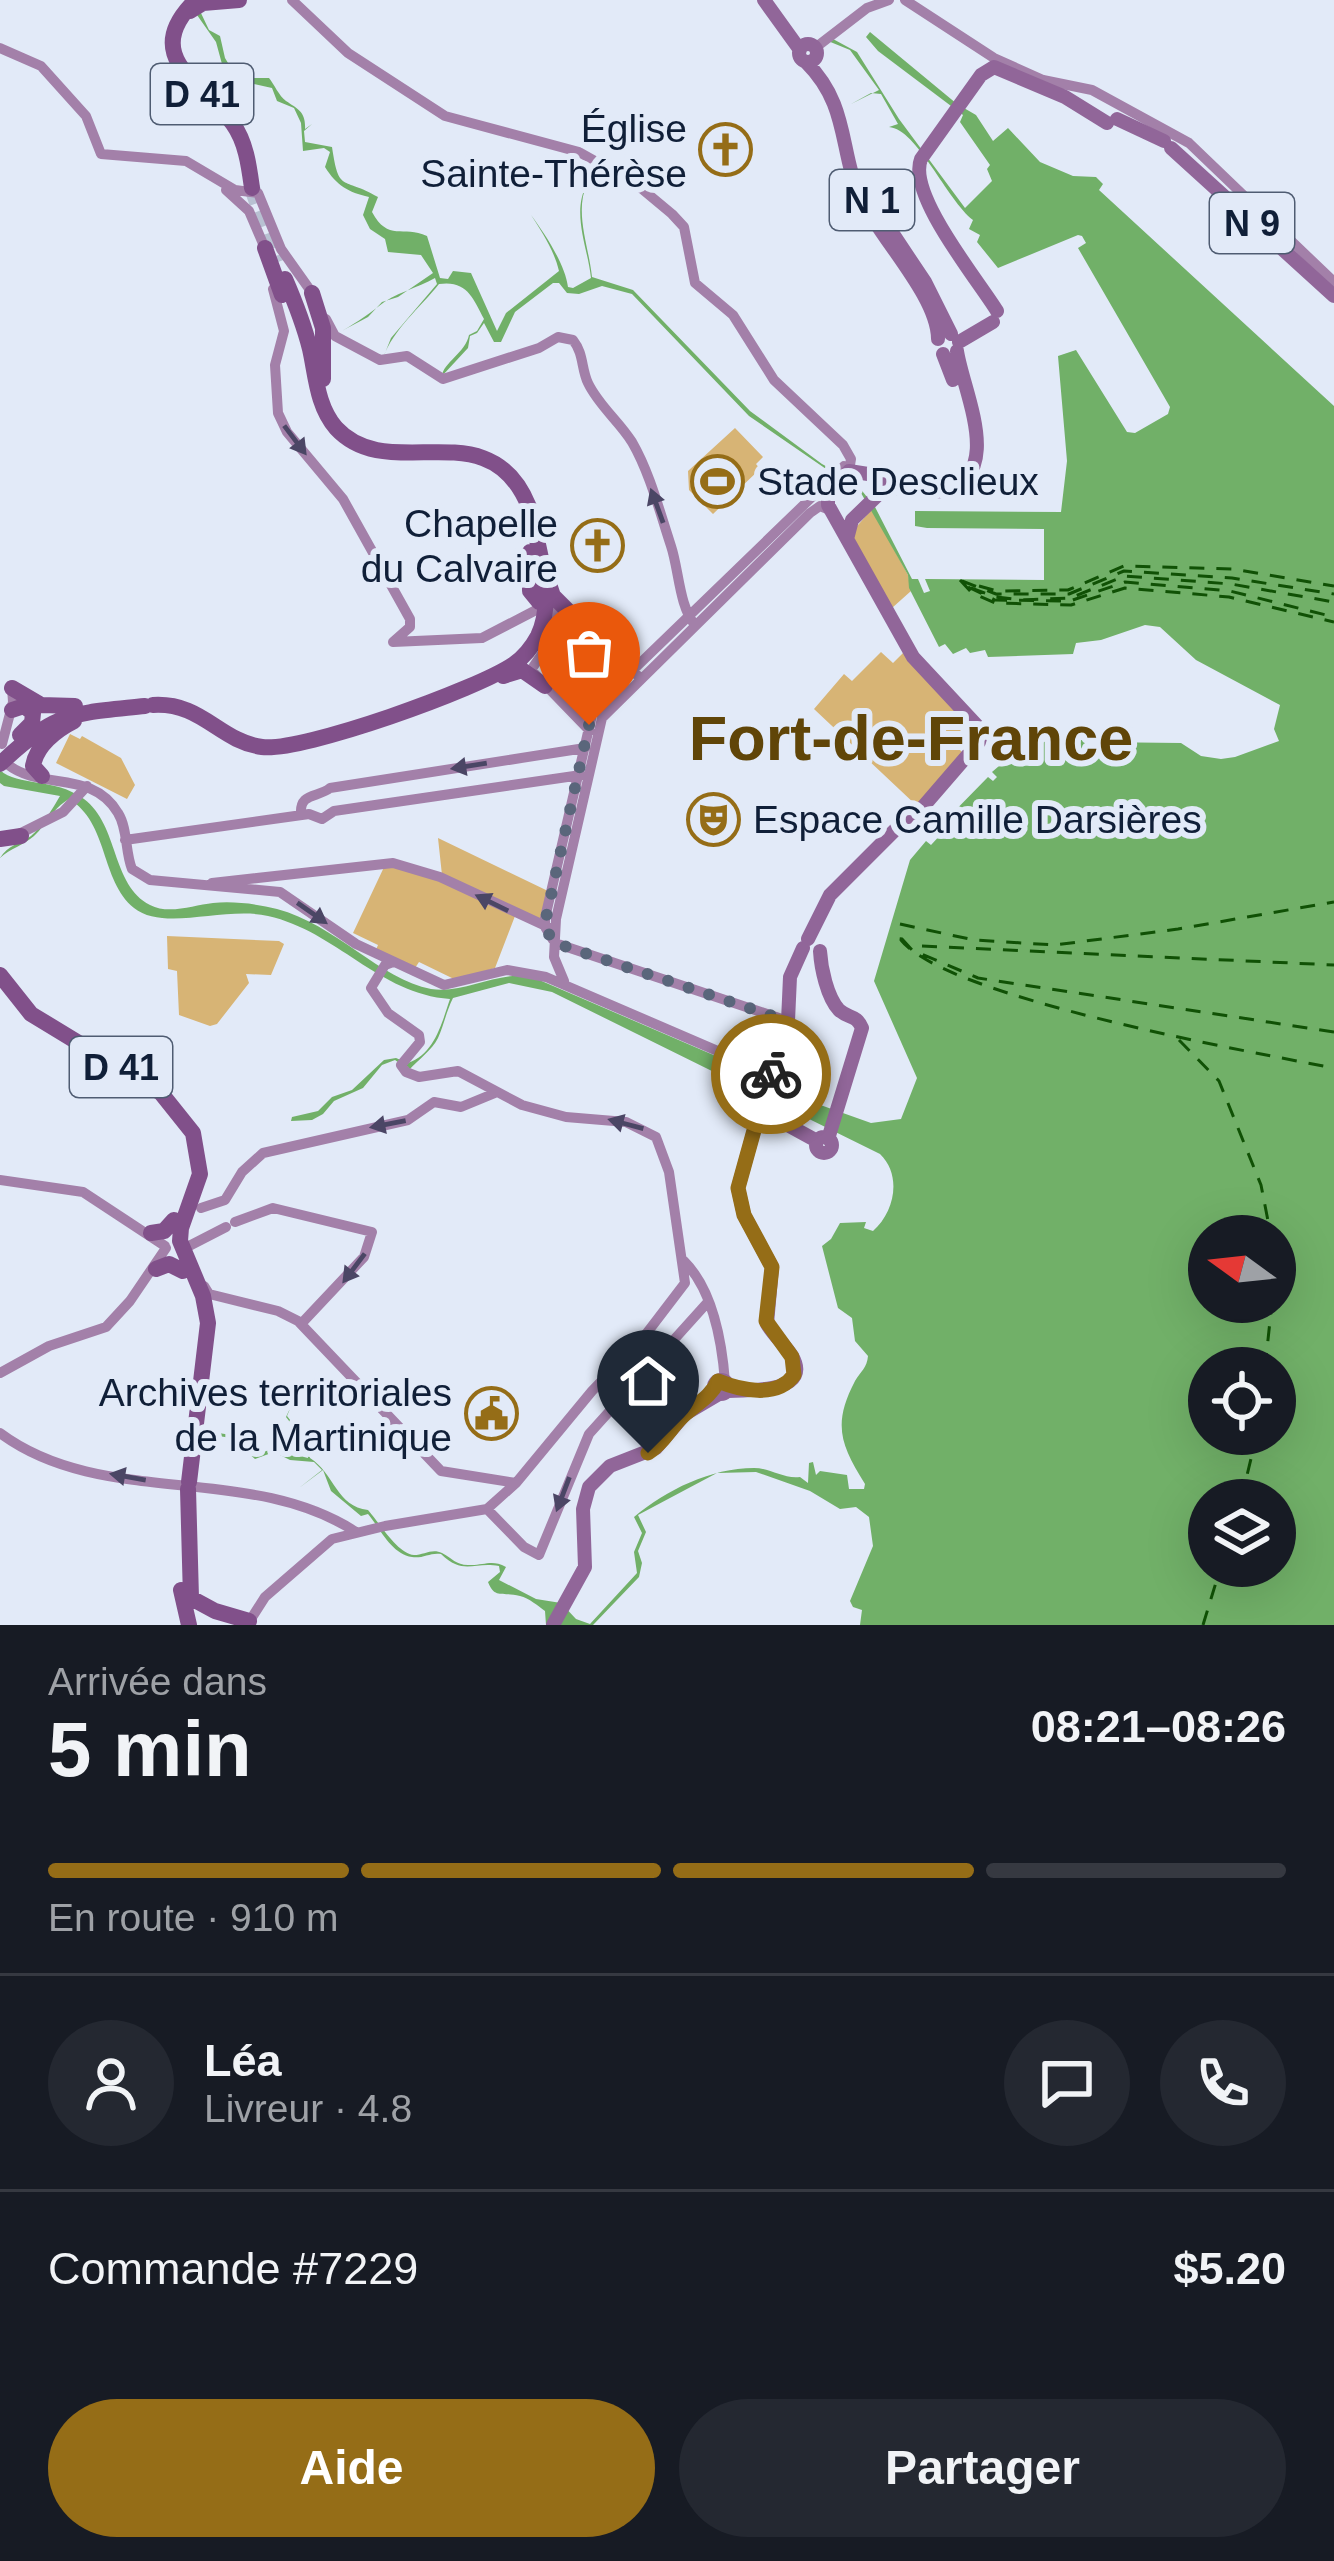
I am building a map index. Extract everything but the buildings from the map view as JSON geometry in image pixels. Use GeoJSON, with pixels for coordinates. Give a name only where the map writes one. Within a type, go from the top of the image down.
{"type":"FeatureCollection","features":[{"type":"Feature","properties":{"kind":"highway"},"geometry":{"type":"LineString","coordinates":[[205,1],[237,1]]}},
{"type":"Feature","properties":{"kind":"highway","name":"D 41"},"geometry":{"type":"LineString","coordinates":[[205,1],[180,19],[174,44],[182,72],[230,124]]}},
{"type":"Feature","properties":{"kind":"highway","name":"D 41"},"geometry":{"type":"LineString","coordinates":[[205,1],[171,30],[172,59],[183,81],[230,124]]}},
{"type":"Feature","properties":{"kind":"highway"},"geometry":{"type":"LineString","coordinates":[[230,124],[253,207],[304,351]]}},
{"type":"Feature","properties":{"kind":"highway"},"geometry":{"type":"LineString","coordinates":[[413,452],[368,447],[339,430],[322,404],[309,346],[284,280],[315,404],[329,428],[367,451],[413,452],[453,451],[490,460],[512,476],[551,592],[573,616]]}},
{"type":"Feature","properties":{"kind":"highway"},"geometry":{"type":"LineString","coordinates":[[316,301],[324,339],[326,398],[339,430]]}},
{"type":"Feature","properties":{"kind":"highway"},"geometry":{"type":"LineString","coordinates":[[226,733],[254,745],[281,747],[382,719],[507,668],[540,602],[528,514]]}},
{"type":"Feature","properties":{"kind":"highway"},"geometry":{"type":"LineString","coordinates":[[540,602],[573,616]]}},
{"type":"Feature","properties":{"kind":"highway"},"geometry":{"type":"LineString","coordinates":[[3,750],[56,719],[171,700],[196,707],[244,737],[268,743],[350,723],[520,670],[545,686]]}},
{"type":"Feature","properties":{"kind":"highway"},"geometry":{"type":"LineString","coordinates":[[16,699],[47,706],[148,704],[192,710],[263,756]]}},
{"type":"Feature","properties":{"kind":"highway"},"geometry":{"type":"LineString","coordinates":[[3,750],[32,723],[33,713],[16,699]]}},
{"type":"Feature","properties":{"kind":"highway"},"geometry":{"type":"LineString","coordinates":[[3,750],[44,720],[88,706]]}},
{"type":"Feature","properties":{"kind":"highway"},"geometry":{"type":"LineString","coordinates":[[42,776],[33,761],[51,736],[73,722],[118,709]]}},
{"type":"Feature","properties":{"kind":"highway"},"geometry":{"type":"LineString","coordinates":[[0,836],[25,834]]}},
{"type":"Feature","properties":{"kind":"highway","name":"D 41"},"geometry":{"type":"LineString","coordinates":[[0,979],[31,1013],[161,1094],[192,1137],[195,1179],[179,1239]]}},
{"type":"Feature","properties":{"kind":"highway"},"geometry":{"type":"LineString","coordinates":[[154,1268],[169,1264],[203,1161],[192,1137]]}},
{"type":"Feature","properties":{"kind":"highway"},"geometry":{"type":"LineString","coordinates":[[179,1239],[213,1296],[187,1483],[182,1595],[189,1625]]}},
{"type":"Feature","properties":{"kind":"highway"},"geometry":{"type":"LineString","coordinates":[[179,1239],[202,1312],[200,1382]]}},
{"type":"Feature","properties":{"kind":"highway"},"geometry":{"type":"LineString","coordinates":[[187,1483],[191,1598],[246,1622]]}},
{"type":"Feature","properties":{"kind":"highway"},"geometry":{"type":"LineString","coordinates":[[187,1483],[189,1625]]}},
{"type":"Feature","properties":{"kind":"main road"},"geometry":{"type":"LineString","coordinates":[[292,0],[349,53],[445,116],[579,152],[636,184],[689,226],[695,283],[724,305],[774,380],[873,497],[840,517]]}},
{"type":"Feature","properties":{"kind":"main road","name":"N 1"},"geometry":{"type":"LineString","coordinates":[[764,0],[809,52]]}},
{"type":"Feature","properties":{"kind":"main road","name":"N 1"},"geometry":{"type":"LineString","coordinates":[[775,0],[851,117],[870,197],[925,282],[951,343],[977,432],[977,454],[970,471],[945,490],[890,487],[873,497]]}},
{"type":"Feature","properties":{"kind":"main road"},"geometry":{"type":"LineString","coordinates":[[809,52],[857,15],[889,0]]}},
{"type":"Feature","properties":{"kind":"main road"},"geometry":{"type":"LineString","coordinates":[[905,0],[994,58],[1043,80],[1092,90],[1189,143],[1334,282]]}},
{"type":"Feature","properties":{"kind":"main road"},"geometry":{"type":"LineString","coordinates":[[0,48],[41,66],[92,124],[99,152],[181,160],[253,207],[329,328],[383,362],[411,358],[443,379],[538,349],[557,338],[573,340],[582,353],[594,394],[639,457],[673,552],[689,619]]}},
{"type":"Feature","properties":{"kind":"main road","name":"N 9"},"geometry":{"type":"LineString","coordinates":[[951,343],[992,312],[917,172],[923,156],[986,70],[998,67],[1167,144],[1334,295]]}},
{"type":"Feature","properties":{"kind":"main road"},"geometry":{"type":"LineString","coordinates":[[253,207],[284,331],[274,368],[281,422],[343,500],[410,619],[410,627],[393,642],[482,638],[540,602],[558,618],[559,629],[531,668],[594,742]]}},
{"type":"Feature","properties":{"kind":"main road","name":"N 1"},"geometry":{"type":"LineString","coordinates":[[845,467],[931,483],[953,476],[963,466],[967,428],[951,343]]}},
{"type":"Feature","properties":{"kind":"main road"},"geometry":{"type":"LineString","coordinates":[[553,1625],[585,1567],[583,1509],[589,1487],[610,1466],[656,1448],[682,1417],[724,1385],[782,1388],[791,1380],[792,1357],[766,1321],[772,1267],[739,1196],[740,1177],[788,1021],[789,980],[812,945],[830,895],[899,832],[982,733],[913,657],[847,539],[827,495],[845,467]]}},
{"type":"Feature","properties":{"kind":"main road"},"geometry":{"type":"LineString","coordinates":[[551,933],[584,775],[603,716],[689,619],[845,467]]}},
{"type":"Feature","properties":{"kind":"main road"},"geometry":{"type":"LineString","coordinates":[[636,674],[670,648],[689,619],[816,508],[824,506],[840,517]]}},
{"type":"Feature","properties":{"kind":"main road"},"geometry":{"type":"LineString","coordinates":[[573,616],[636,674]]}},
{"type":"Feature","properties":{"kind":"main road"},"geometry":{"type":"LineString","coordinates":[[16,699],[6,720],[3,750],[22,773],[103,796],[119,814],[130,866],[143,878],[162,884],[280,892],[356,944],[444,986],[507,970],[561,980],[771,1076]]}},
{"type":"Feature","properties":{"kind":"main road"},"geometry":{"type":"LineString","coordinates":[[302,815],[306,797],[330,788],[594,742]]}},
{"type":"Feature","properties":{"kind":"main road"},"geometry":{"type":"LineString","coordinates":[[125,840],[302,815],[322,819],[328,812],[584,775]]}},
{"type":"Feature","properties":{"kind":"main road"},"geometry":{"type":"LineString","coordinates":[[25,834],[53,819],[77,790]]}},
{"type":"Feature","properties":{"kind":"main road"},"geometry":{"type":"LineString","coordinates":[[561,980],[551,933],[551,890],[565,855]]}},
{"type":"Feature","properties":{"kind":"main road"},"geometry":{"type":"LineString","coordinates":[[203,885],[300,870],[391,863],[440,877],[551,933],[788,1021]]}},
{"type":"Feature","properties":{"kind":"main road"},"geometry":{"type":"LineString","coordinates":[[762,1107],[826,1136],[859,1043],[861,1022],[836,1006],[812,945]]}},
{"type":"Feature","properties":{"kind":"main road"},"geometry":{"type":"LineString","coordinates":[[246,1622],[265,1597],[327,1542],[380,1527],[487,1509],[515,1483],[685,1280],[667,1162],[656,1137],[626,1122],[559,1116],[480,1090],[458,1071],[416,1076],[402,1062],[420,1037],[377,1002],[371,988],[388,962]]}},
{"type":"Feature","properties":{"kind":"main road"},"geometry":{"type":"LineString","coordinates":[[9,1368],[63,1340],[106,1327],[179,1239],[225,1200],[242,1172],[269,1150],[408,1120],[434,1102],[461,1107],[480,1090]]}},
{"type":"Feature","properties":{"kind":"main road"},"geometry":{"type":"LineString","coordinates":[[0,1180],[83,1192],[179,1239],[278,1208],[372,1232],[364,1257],[301,1324]]}},
{"type":"Feature","properties":{"kind":"main road"},"geometry":{"type":"LineString","coordinates":[[682,1258],[701,1284],[724,1385]]}},
{"type":"Feature","properties":{"kind":"main road"},"geometry":{"type":"LineString","coordinates":[[213,1296],[279,1312],[301,1324],[442,1467],[515,1483]]}},
{"type":"Feature","properties":{"kind":"main road"},"geometry":{"type":"LineString","coordinates":[[487,1509],[524,1547],[539,1555],[589,1434],[707,1303]]}},
{"type":"Feature","properties":{"kind":"main road"},"geometry":{"type":"LineString","coordinates":[[0,1432],[42,1456],[77,1468],[295,1502],[356,1532]]}},
{"type":"Feature","properties":{"kind":"shaded area"},"geometry":{"type":"Polygon","coordinates":[[[200,11],[209,30],[220,36],[225,58],[237,78],[269,78],[283,99],[300,112],[305,129],[312,124],[304,131],[305,142],[332,147],[340,178],[378,197],[372,212],[384,227],[427,236],[440,278],[448,279],[453,271],[471,273],[497,331],[506,313],[559,271],[531,215],[559,259],[568,287],[591,278],[580,219],[587,184],[582,218],[592,277],[633,290],[750,411],[855,482],[875,507],[924,593],[930,591],[925,579],[1044,580],[1044,529],[927,528],[915,526],[915,511],[1061,512],[1067,461],[1058,356],[1076,350],[1127,432],[1135,433],[1168,414],[1170,407],[1078,248],[1086,243],[1082,236],[998,268],[977,242],[980,235],[969,229],[973,220],[921,152],[900,131],[889,127],[898,124],[881,94],[873,93],[879,90],[850,50],[828,41],[833,39],[857,52],[899,119],[965,208],[992,181],[990,165],[960,122],[963,115],[878,51],[866,37],[870,32],[976,115],[993,141],[1008,128],[1040,162],[1073,176],[1096,177],[1103,184],[1099,190],[1334,406],[1334,1625],[860,1625],[862,1610],[850,1601],[873,1546],[869,1517],[856,1507],[840,1509],[810,1491],[756,1472],[718,1473],[760,1468],[808,1483],[809,1463],[813,1462],[816,1475],[820,1471],[847,1475],[849,1489],[864,1489],[845,1446],[842,1423],[848,1396],[868,1356],[855,1341],[852,1318],[838,1308],[822,1246],[840,1223],[866,1222],[864,1228],[873,1231],[881,1223],[891,1204],[893,1183],[880,1154],[552,992],[509,983],[453,998],[435,1042],[409,1070],[395,1060],[382,1065],[363,1088],[334,1101],[323,1114],[291,1121],[352,1090],[384,1060],[396,1058],[408,1063],[417,1059],[436,1036],[450,999],[401,986],[315,935],[268,916],[147,915],[123,896],[91,822],[69,799],[34,836],[0,858],[35,832],[60,796],[4,786],[0,770],[84,799],[104,824],[128,884],[157,908],[229,902],[277,909],[318,927],[394,975],[431,989],[530,976],[812,1102],[871,1123],[901,1119],[917,1078],[874,981],[910,860],[926,841],[931,845],[944,831],[940,826],[988,777],[993,781],[997,777],[992,772],[1006,760],[1057,736],[1093,742],[1181,743],[1201,756],[1221,759],[1279,741],[1274,729],[1280,705],[1196,660],[1160,627],[1145,625],[1076,643],[1073,654],[988,657],[985,650],[970,653],[966,648],[953,654],[945,644],[939,647],[909,588],[908,575],[861,493],[749,416],[632,294],[602,286],[567,293],[553,283],[515,312],[501,342],[494,342],[484,323],[442,376],[446,366],[469,335],[477,331],[484,319],[463,288],[439,284],[401,328],[383,358],[391,338],[437,284],[435,278],[408,290],[433,273],[421,255],[388,252],[385,239],[370,229],[363,215],[369,197],[334,179],[325,167],[330,152],[324,148],[303,151],[301,123],[294,108],[277,101],[272,88],[236,80],[222,64],[216,42],[197,15],[200,11]]]}},
{"type":"Feature","properties":{"kind":"shaded area","name":"Stade Desclieux"},"geometry":{"type":"Polygon","coordinates":[[[735,428],[763,457],[756,464],[760,469],[713,514],[689,490],[688,471],[735,428]]]}},
{"type":"Feature","properties":{"kind":"shaded area"},"geometry":{"type":"Polygon","coordinates":[[[872,509],[908,575],[911,591],[892,608],[851,533],[872,509]]]}},
{"type":"Feature","properties":{"kind":"shaded area"},"geometry":{"type":"Polygon","coordinates":[[[881,652],[893,663],[903,653],[969,721],[951,741],[964,754],[917,806],[814,709],[844,674],[852,681],[881,652]]]}},
{"type":"Feature","properties":{"kind":"shaded area"},"geometry":{"type":"Polygon","coordinates":[[[70,734],[121,758],[135,785],[127,799],[56,763],[70,734]]]}},
{"type":"Feature","properties":{"kind":"shaded area"},"geometry":{"type":"Polygon","coordinates":[[[438,838],[548,891],[541,920],[442,875],[438,838]]]}},
{"type":"Feature","properties":{"kind":"shaded area"},"geometry":{"type":"Polygon","coordinates":[[[385,865],[422,873],[515,916],[495,968],[456,980],[419,962],[415,968],[375,952],[378,945],[353,933],[385,865]]]}},
{"type":"Feature","properties":{"kind":"shaded area"},"geometry":{"type":"Polygon","coordinates":[[[167,936],[284,944],[271,975],[246,974],[249,983],[217,1024],[210,1026],[179,1015],[177,971],[168,969],[167,936]]]}},
{"type":"Feature","properties":{"kind":"shaded area"},"geometry":{"type":"Polygon","coordinates":[[[292,1404],[287,1416],[305,1439],[310,1458],[318,1464],[325,1472],[349,1503],[368,1510],[402,1550],[414,1555],[438,1552],[464,1565],[492,1563],[501,1565],[506,1567],[499,1580],[536,1599],[561,1603],[576,1619],[590,1624],[637,1573],[634,1552],[642,1533],[634,1517],[660,1498],[716,1473],[638,1515],[646,1532],[638,1551],[639,1577],[593,1625],[546,1625],[545,1611],[533,1602],[491,1588],[488,1582],[500,1572],[499,1566],[463,1566],[441,1554],[416,1557],[405,1555],[392,1546],[368,1514],[361,1516],[331,1491],[323,1470],[299,1488],[322,1470],[314,1462],[290,1460],[274,1452],[255,1459],[231,1438],[200,1430],[231,1435],[255,1455],[272,1449],[308,1458],[306,1443],[286,1417],[292,1404]]]}},
{"type":"Feature","properties":{"kind":"ferry route"},"geometry":{"type":"LineString","coordinates":[[979,586],[997,591],[1068,590],[1124,566],[1233,569],[1334,586]]}},
{"type":"Feature","properties":{"kind":"ferry route"},"geometry":{"type":"LineString","coordinates":[[962,581],[996,594],[1069,594],[1124,571],[1232,578],[1334,594]]}},
{"type":"Feature","properties":{"kind":"ferry route"},"geometry":{"type":"LineString","coordinates":[[971,588],[1022,600],[1070,598],[1125,576],[1231,584],[1334,602]]}},
{"type":"Feature","properties":{"kind":"ferry route"},"geometry":{"type":"LineString","coordinates":[[960,580],[972,593],[995,603],[1071,605],[1125,588],[1229,597],[1334,622]]}},
{"type":"Feature","properties":{"kind":"ferry route"},"geometry":{"type":"LineString","coordinates":[[968,587],[995,600],[1070,601],[1125,582],[1230,591],[1334,617]]}},
{"type":"Feature","properties":{"kind":"ferry route"},"geometry":{"type":"LineString","coordinates":[[900,924],[974,940],[1055,945],[1334,902]]}},
{"type":"Feature","properties":{"kind":"ferry route"},"geometry":{"type":"LineString","coordinates":[[1334,1032],[978,978],[912,950],[902,939],[902,932],[901,940],[929,961],[1036,1002],[1334,1068]]}},
{"type":"Feature","properties":{"kind":"ferry route"},"geometry":{"type":"LineString","coordinates":[[922,946],[1334,965]]}},
{"type":"Feature","properties":{"kind":"ferry route"},"geometry":{"type":"LineString","coordinates":[[1179,1040],[1219,1081],[1261,1185],[1267,1215]]}},
{"type":"Feature","properties":{"kind":"ferry route"},"geometry":{"type":"LineString","coordinates":[[1267,1347],[1270,1323]]}},
{"type":"Feature","properties":{"kind":"ferry route"},"geometry":{"type":"LineString","coordinates":[[1246,1479],[1252,1455]]}},
{"type":"Feature","properties":{"kind":"ferry route"},"geometry":{"type":"LineString","coordinates":[[1203,1625],[1215,1587]]}},
{"type":"Feature","properties":{"kind":"tunnel"},"geometry":{"type":"LineString","coordinates":[[252,188],[278,262]]}},
{"type":"Feature","properties":{"kind":"way so far"},"geometry":{"type":"LineString","coordinates":[[589,725],[544,927],[555,943],[788,1021],[771,1074]]}},
{"type":"Feature","properties":{"kind":"place","name":"Église Sainte-Thérèse"},"geometry":{"type":"Point","coordinates":[726,150]}},
{"type":"Feature","properties":{"kind":"place","name":"Stade Desclieux"},"geometry":{"type":"Point","coordinates":[718,481]}},
{"type":"Feature","properties":{"kind":"place","name":"Chapelle du Calvaire"},"geometry":{"type":"Point","coordinates":[597,545]}},
{"type":"Feature","properties":{"kind":"place","name":"Espace Camille Darsières"},"geometry":{"type":"Point","coordinates":[714,819]}},
{"type":"Feature","properties":{"kind":"place","name":"Archives territoriales de la Martinique"},"geometry":{"type":"Point","coordinates":[491,1414]}},
{"type":"Feature","properties":{"kind":"district","name":"Fort-de-France"},"geometry":{"type":"Point","coordinates":[911,738]}},
{"type":"Feature","properties":{"kind":"route"},"geometry":{"type":"LineString","coordinates":[[648,1453],[712,1394],[718,1381],[741,1390],[775,1389],[794,1375],[792,1357],[766,1321],[772,1267],[744,1215],[738,1188],[758,1116],[764,1112],[761,1104],[771,1074]]}}]}
